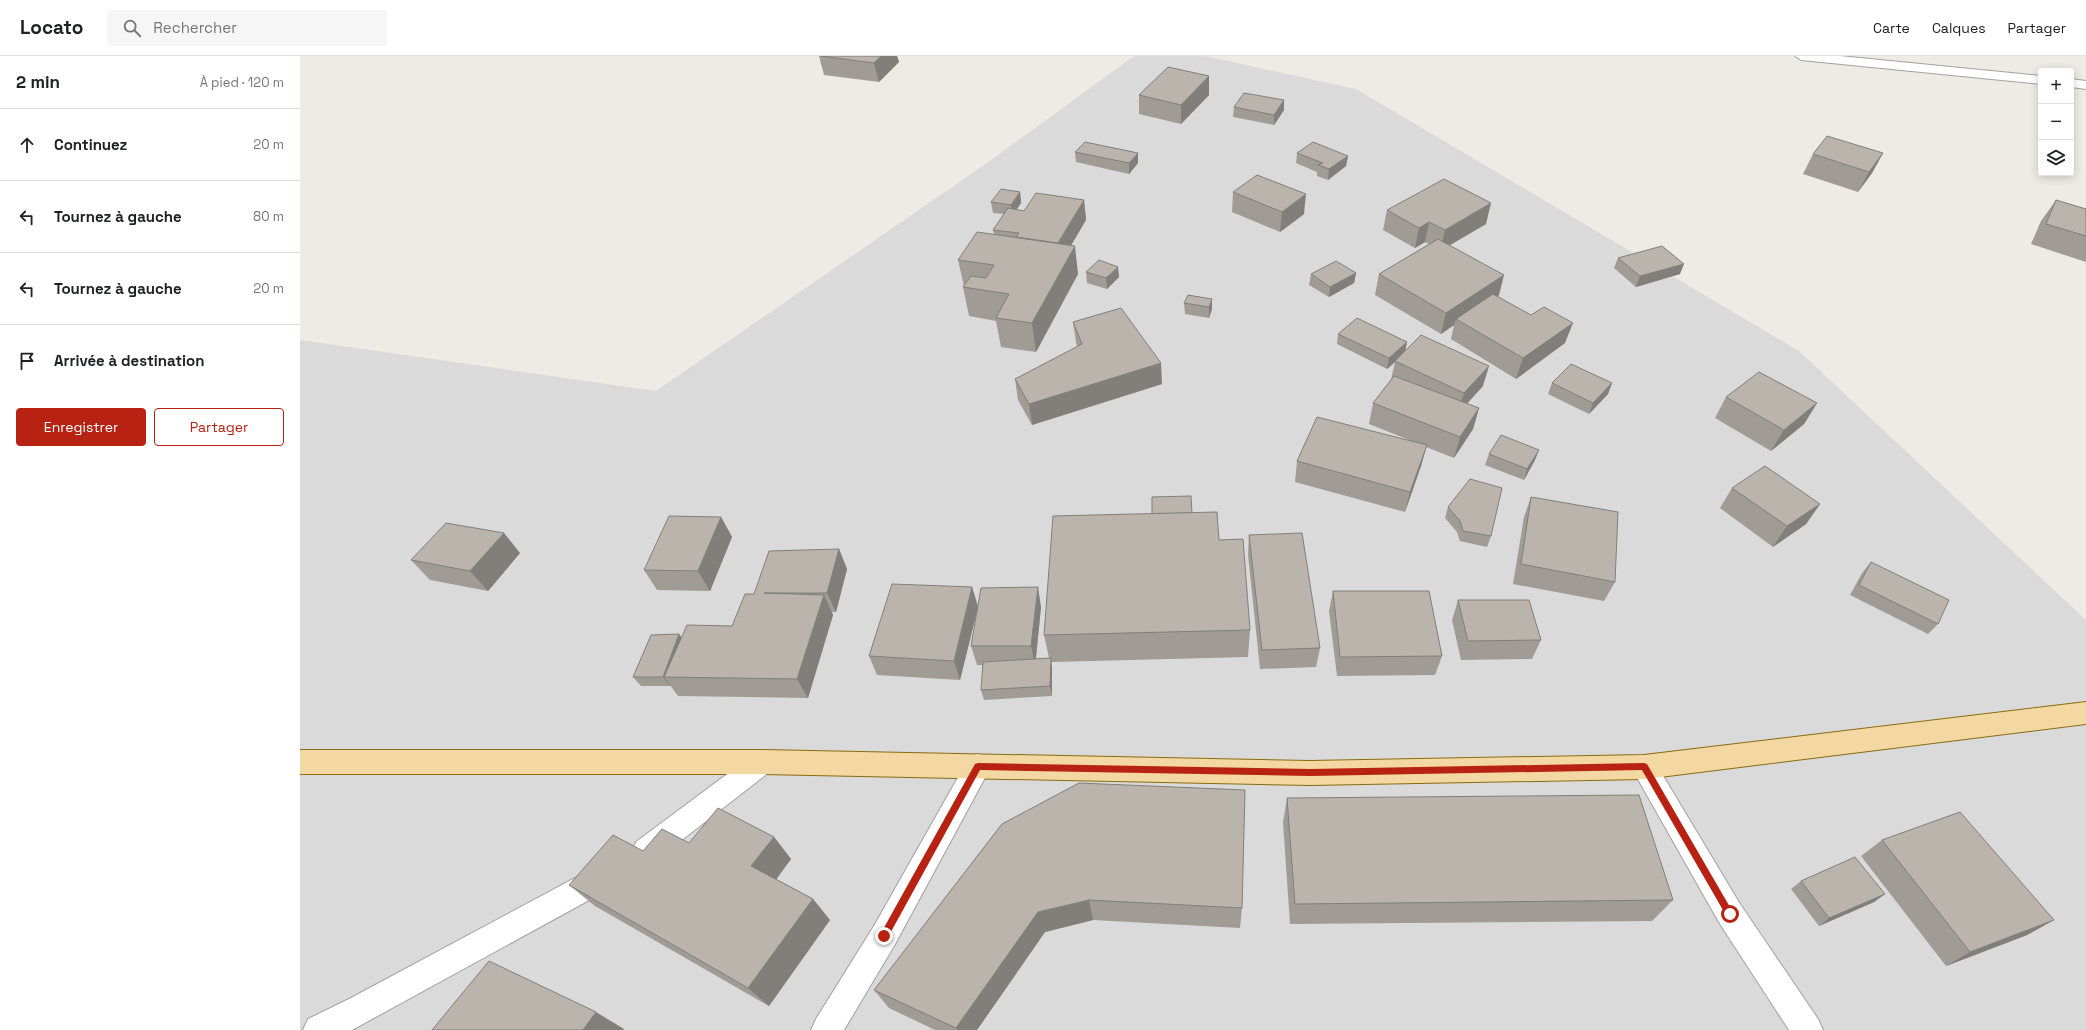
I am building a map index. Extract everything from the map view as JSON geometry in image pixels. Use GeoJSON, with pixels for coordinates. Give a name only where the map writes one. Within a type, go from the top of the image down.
{"type":"FeatureCollection","features":[{"type":"Feature","properties":{"kind":"main road"},"geometry":{"type":"LineString","coordinates":[[300,762],[763,762],[1310,773],[1644,767],[2086,713]]}},
{"type":"Feature","properties":{"kind":"street"},"geometry":{"type":"LineString","coordinates":[[1801,56],[2038,80]]}},
{"type":"Feature","properties":{"kind":"street"},"geometry":{"type":"LineString","coordinates":[[2074,83],[2086,85]]}},
{"type":"Feature","properties":{"kind":"street"},"geometry":{"type":"LineString","coordinates":[[319,1030],[360,1010],[637,857],[763,762]]}},
{"type":"Feature","properties":{"kind":"street"},"geometry":{"type":"LineString","coordinates":[[827,1030],[884,936],[978,766]]}},
{"type":"Feature","properties":{"kind":"street"},"geometry":{"type":"LineString","coordinates":[[1644,767],[1730,914],[1807,1030]]}},
{"type":"Feature","properties":{"kind":"shaded area"},"geometry":{"type":"Polygon","coordinates":[[[1134,56],[1205,56],[1356,89],[1799,351],[2086,620],[2086,1030],[300,1030],[300,340],[656,391],[987,163],[1134,56]]]}},
{"type":"Feature","properties":{"kind":"building"},"geometry":{"type":"Polygon","coordinates":[[[821,56],[881,56],[874,63],[821,56]]]}},
{"type":"Feature","properties":{"kind":"building"},"geometry":{"type":"Polygon","coordinates":[[[1168,67],[1209,76],[1181,105],[1139,95],[1168,67]]]}},
{"type":"Feature","properties":{"kind":"building"},"geometry":{"type":"Polygon","coordinates":[[[1244,93],[1284,100],[1274,115],[1234,107],[1244,93]]]}},
{"type":"Feature","properties":{"kind":"building"},"geometry":{"type":"Polygon","coordinates":[[[1827,136],[1883,153],[1869,172],[1813,154],[1827,136]]]}},
{"type":"Feature","properties":{"kind":"building"},"geometry":{"type":"Polygon","coordinates":[[[1085,142],[1138,153],[1129,163],[1075,152],[1085,142]]]}},
{"type":"Feature","properties":{"kind":"building"},"geometry":{"type":"Polygon","coordinates":[[[1313,142],[1348,156],[1329,169],[1318,165],[1323,163],[1297,153],[1313,142]]]}},
{"type":"Feature","properties":{"kind":"building"},"geometry":{"type":"Polygon","coordinates":[[[1257,175],[1306,194],[1282,212],[1233,192],[1257,175]]]}},
{"type":"Feature","properties":{"kind":"building"},"geometry":{"type":"Polygon","coordinates":[[[1444,179],[1491,203],[1445,230],[1429,222],[1419,228],[1387,210],[1444,179]]]}},
{"type":"Feature","properties":{"kind":"building"},"geometry":{"type":"Polygon","coordinates":[[[1001,189],[1020,192],[1011,205],[991,202],[1001,189]]]}},
{"type":"Feature","properties":{"kind":"building"},"geometry":{"type":"Polygon","coordinates":[[[1036,193],[1084,200],[1058,243],[1016,237],[1019,233],[993,230],[1008,208],[1024,211],[1036,193]]]}},
{"type":"Feature","properties":{"kind":"building"},"geometry":{"type":"Polygon","coordinates":[[[2056,200],[2086,209],[2086,236],[2046,224],[2056,200]]]}},
{"type":"Feature","properties":{"kind":"building"},"geometry":{"type":"Polygon","coordinates":[[[977,232],[1075,246],[1032,323],[996,318],[1009,294],[963,287],[971,276],[986,278],[994,265],[958,260],[977,232]]]}},
{"type":"Feature","properties":{"kind":"building"},"geometry":{"type":"Polygon","coordinates":[[[1438,239],[1504,275],[1446,313],[1379,274],[1438,239]]]}},
{"type":"Feature","properties":{"kind":"building"},"geometry":{"type":"Polygon","coordinates":[[[1662,246],[1684,264],[1640,276],[1618,258],[1662,246]]]}},
{"type":"Feature","properties":{"kind":"building"},"geometry":{"type":"Polygon","coordinates":[[[1099,260],[1118,267],[1106,278],[1086,272],[1099,260]]]}},
{"type":"Feature","properties":{"kind":"building"},"geometry":{"type":"Polygon","coordinates":[[[1336,261],[1356,273],[1330,287],[1311,274],[1336,261]]]}},
{"type":"Feature","properties":{"kind":"building"},"geometry":{"type":"Polygon","coordinates":[[[1493,294],[1531,315],[1544,307],[1573,323],[1523,358],[1456,319],[1493,294]]]}},
{"type":"Feature","properties":{"kind":"building"},"geometry":{"type":"Polygon","coordinates":[[[1188,295],[1212,299],[1209,307],[1184,303],[1188,295]]]}},
{"type":"Feature","properties":{"kind":"building"},"geometry":{"type":"Polygon","coordinates":[[[1121,308],[1161,363],[1029,404],[1015,379],[1082,344],[1073,322],[1121,308]]]}},
{"type":"Feature","properties":{"kind":"building"},"geometry":{"type":"Polygon","coordinates":[[[1357,318],[1407,342],[1389,358],[1338,334],[1357,318]]]}},
{"type":"Feature","properties":{"kind":"building"},"geometry":{"type":"Polygon","coordinates":[[[1421,335],[1489,366],[1464,393],[1395,361],[1421,335]]]}},
{"type":"Feature","properties":{"kind":"building"},"geometry":{"type":"Polygon","coordinates":[[[1571,364],[1612,383],[1593,403],[1552,383],[1571,364]]]}},
{"type":"Feature","properties":{"kind":"building"},"geometry":{"type":"Polygon","coordinates":[[[1759,372],[1817,403],[1784,430],[1726,397],[1759,372]]]}},
{"type":"Feature","properties":{"kind":"building"},"geometry":{"type":"Polygon","coordinates":[[[1394,376],[1479,408],[1460,437],[1373,403],[1394,376]]]}},
{"type":"Feature","properties":{"kind":"building"},"geometry":{"type":"Polygon","coordinates":[[[1317,417],[1427,445],[1410,492],[1297,461],[1317,417]]]}},
{"type":"Feature","properties":{"kind":"building"},"geometry":{"type":"Polygon","coordinates":[[[1501,435],[1539,450],[1527,469],[1489,454],[1501,435]]]}},
{"type":"Feature","properties":{"kind":"building"},"geometry":{"type":"Polygon","coordinates":[[[1765,466],[1820,504],[1787,526],[1732,488],[1765,466]]]}},
{"type":"Feature","properties":{"kind":"building"},"geometry":{"type":"Polygon","coordinates":[[[1470,479],[1502,488],[1491,536],[1463,531],[1460,521],[1448,507],[1470,479]]]}},
{"type":"Feature","properties":{"kind":"building"},"geometry":{"type":"Polygon","coordinates":[[[1191,496],[1192,513],[1152,514],[1152,497],[1191,496]]]}},
{"type":"Feature","properties":{"kind":"building"},"geometry":{"type":"Polygon","coordinates":[[[1531,497],[1618,512],[1615,582],[1521,564],[1531,497]]]}},
{"type":"Feature","properties":{"kind":"building"},"geometry":{"type":"Polygon","coordinates":[[[1217,512],[1219,540],[1243,539],[1250,630],[1044,635],[1053,516],[1217,512]]]}},
{"type":"Feature","properties":{"kind":"building"},"geometry":{"type":"Polygon","coordinates":[[[669,516],[721,517],[698,571],[644,570],[669,516]]]}},
{"type":"Feature","properties":{"kind":"building"},"geometry":{"type":"Polygon","coordinates":[[[446,523],[504,533],[470,571],[411,560],[446,523]]]}},
{"type":"Feature","properties":{"kind":"building"},"geometry":{"type":"Polygon","coordinates":[[[1302,533],[1320,648],[1262,650],[1249,535],[1302,533]]]}},
{"type":"Feature","properties":{"kind":"building"},"geometry":{"type":"Polygon","coordinates":[[[839,549],[827,593],[764,593],[824,595],[797,679],[664,677],[687,625],[732,626],[745,594],[754,594],[769,551],[839,549]]]}},
{"type":"Feature","properties":{"kind":"building"},"geometry":{"type":"Polygon","coordinates":[[[1871,562],[1949,600],[1938,624],[1859,585],[1871,562]]]}},
{"type":"Feature","properties":{"kind":"building"},"geometry":{"type":"Polygon","coordinates":[[[892,584],[972,587],[954,661],[869,656],[892,584]]]}},
{"type":"Feature","properties":{"kind":"building"},"geometry":{"type":"Polygon","coordinates":[[[1038,587],[1031,646],[971,646],[981,588],[1038,587]]]}},
{"type":"Feature","properties":{"kind":"building"},"geometry":{"type":"Polygon","coordinates":[[[1333,591],[1429,591],[1442,656],[1340,657],[1333,591]]]}},
{"type":"Feature","properties":{"kind":"building"},"geometry":{"type":"Polygon","coordinates":[[[1458,600],[1529,600],[1541,640],[1468,641],[1458,600]]]}},
{"type":"Feature","properties":{"kind":"building"},"geometry":{"type":"Polygon","coordinates":[[[679,634],[663,677],[633,677],[651,635],[679,634]]]}},
{"type":"Feature","properties":{"kind":"building"},"geometry":{"type":"Polygon","coordinates":[[[1051,658],[1050,686],[981,690],[983,662],[1051,658]]]}},
{"type":"Feature","properties":{"kind":"building"},"geometry":{"type":"Polygon","coordinates":[[[1079,783],[1245,790],[1242,908],[1089,900],[1038,912],[956,1028],[874,990],[1002,824],[1079,783]]]}},
{"type":"Feature","properties":{"kind":"building"},"geometry":{"type":"Polygon","coordinates":[[[1639,795],[1673,900],[1295,904],[1287,798],[1639,795]]]}},
{"type":"Feature","properties":{"kind":"building"},"geometry":{"type":"Polygon","coordinates":[[[718,808],[774,837],[751,866],[813,899],[748,988],[569,885],[613,835],[643,851],[662,829],[689,843],[718,808]]]}},
{"type":"Feature","properties":{"kind":"building"},"geometry":{"type":"Polygon","coordinates":[[[1960,812],[2054,920],[1970,952],[1882,840],[1960,812]]]}},
{"type":"Feature","properties":{"kind":"building"},"geometry":{"type":"Polygon","coordinates":[[[1855,857],[1885,894],[1829,918],[1801,881],[1855,857]]]}},
{"type":"Feature","properties":{"kind":"building"},"geometry":{"type":"Polygon","coordinates":[[[489,961],[596,1012],[583,1030],[432,1030],[489,961]]]}},
{"type":"Feature","properties":{"kind":"route"},"geometry":{"type":"LineString","coordinates":[[884,936],[978,766],[1310,773],[1644,767],[1730,914]]}}]}
